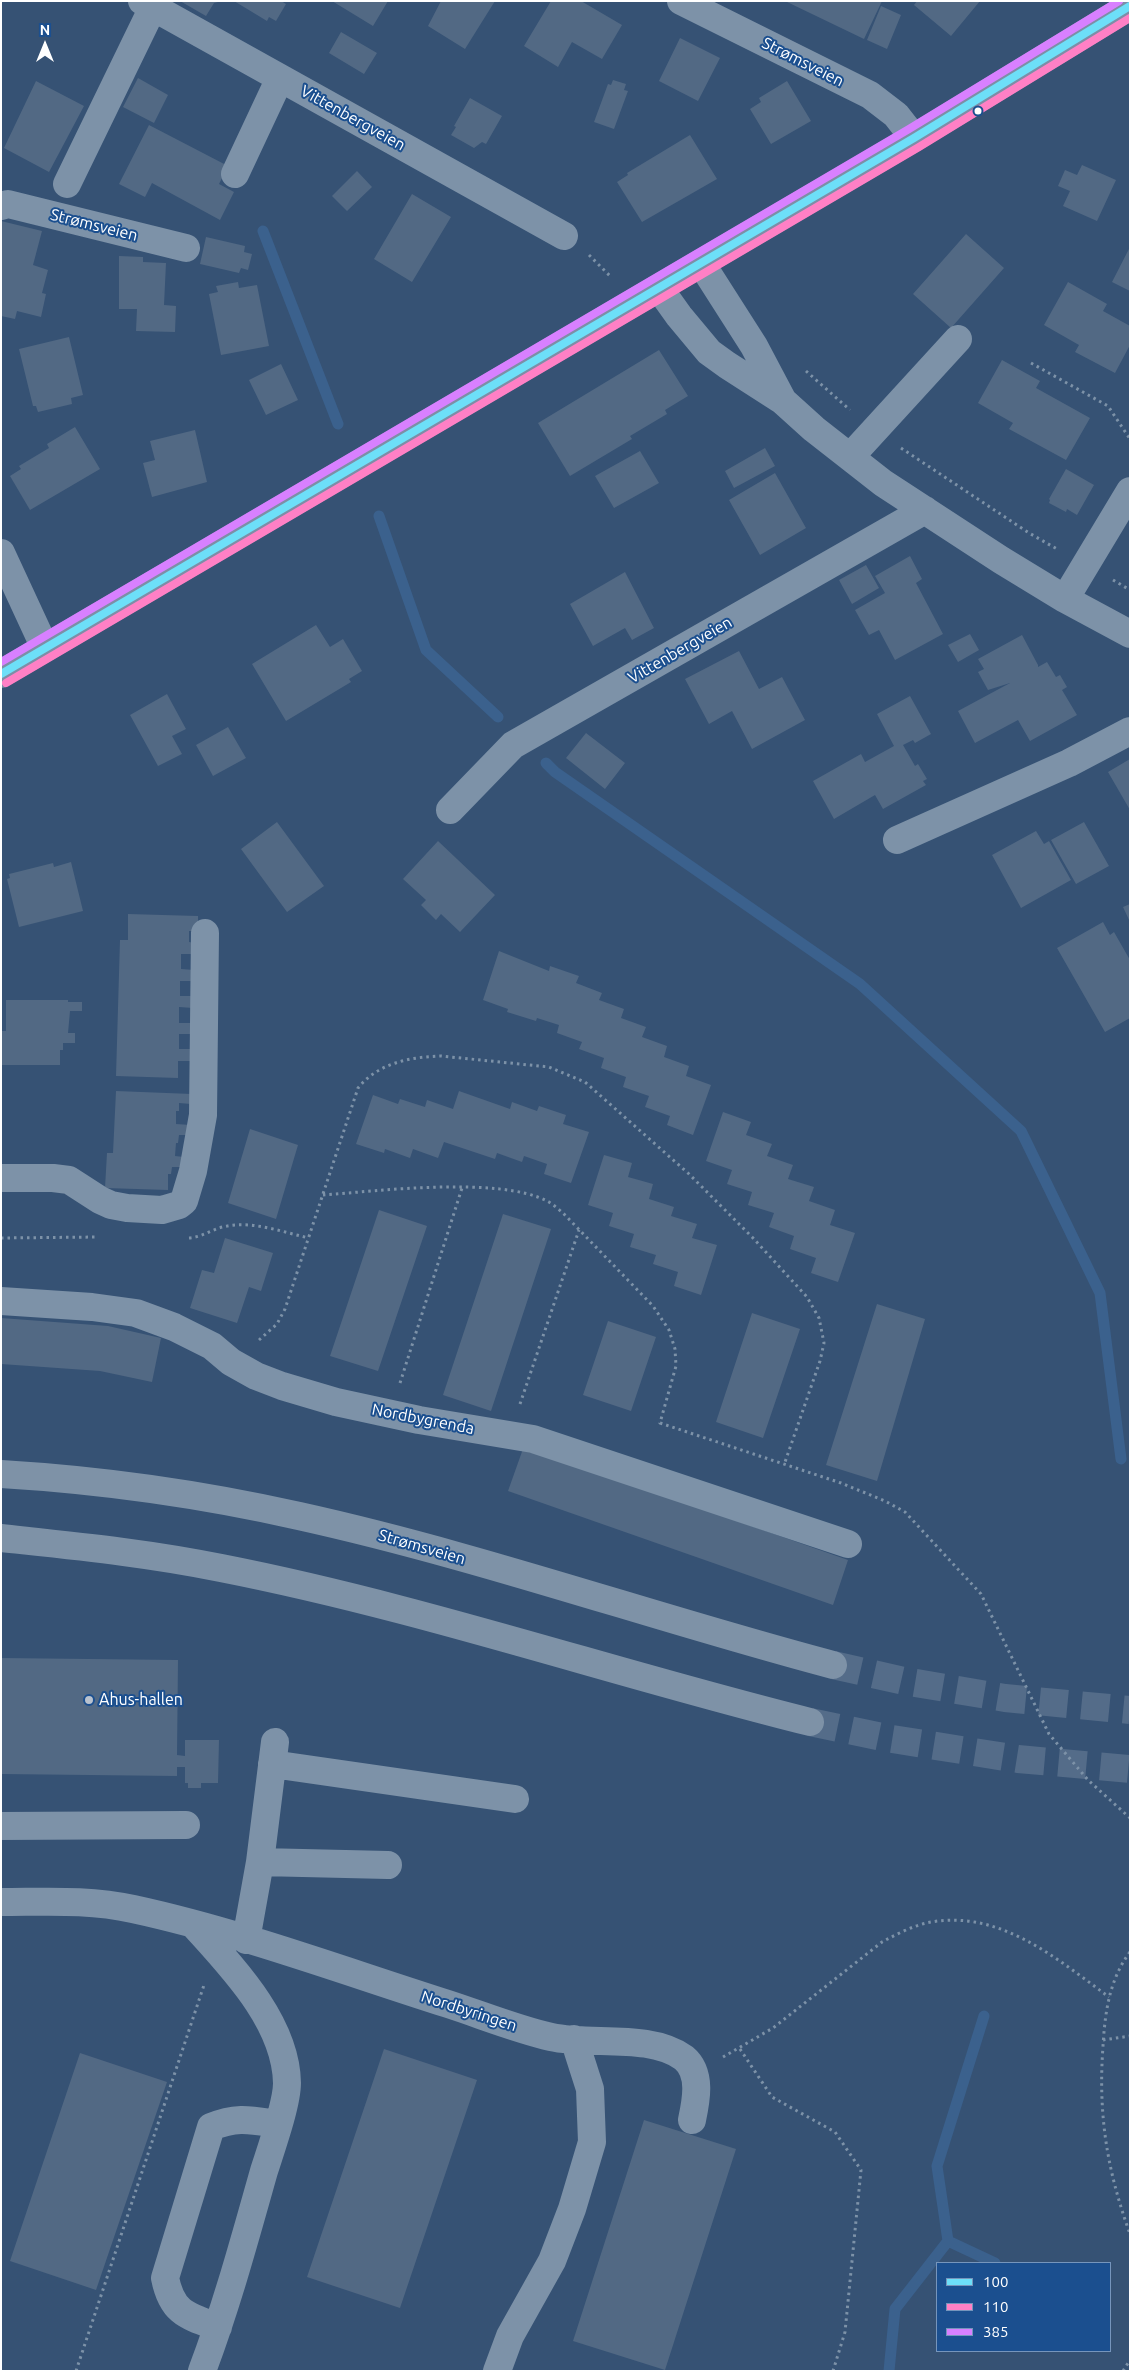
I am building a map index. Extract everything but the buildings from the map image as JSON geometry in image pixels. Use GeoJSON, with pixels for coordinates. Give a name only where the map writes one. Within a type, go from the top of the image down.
{"type":"FeatureCollection","features":[{"type":"Feature","properties":{"kind":"highway","name":"Strømsveien"},"geometry":{"type":"LineString","coordinates":[[1,1474],[156,1489],[308,1518],[466,1559],[746,1642],[833,1665]]}},
{"type":"Feature","properties":{"kind":"highway"},"geometry":{"type":"LineString","coordinates":[[1,1538],[220,1567],[286,1582],[352,1598],[810,1722]]}},
{"type":"Feature","properties":{"kind":"main road"},"geometry":{"type":"LineString","coordinates":[[1,674],[914,138],[1130,6]]}},
{"type":"Feature","properties":{"kind":"street","name":"Strømsveien"},"geometry":{"type":"LineString","coordinates":[[681,1],[870,95],[896,115],[914,138]]}},
{"type":"Feature","properties":{"kind":"street","name":"Vittenbergveien"},"geometry":{"type":"LineString","coordinates":[[147,4],[564,236]]}},
{"type":"Feature","properties":{"kind":"street"},"geometry":{"type":"LineString","coordinates":[[67,184],[147,4]]}},
{"type":"Feature","properties":{"kind":"street"},"geometry":{"type":"LineString","coordinates":[[235,174],[280,78]]}},
{"type":"Feature","properties":{"kind":"street","name":"Strømsveien"},"geometry":{"type":"LineString","coordinates":[[1,206],[8,204],[186,248]]}},
{"type":"Feature","properties":{"kind":"street"},"geometry":{"type":"LineString","coordinates":[[701,263],[754,346],[783,400]]}},
{"type":"Feature","properties":{"kind":"street"},"geometry":{"type":"LineString","coordinates":[[660,288],[679,316],[709,352],[783,400],[814,429],[883,483],[1065,599],[1130,634]]}},
{"type":"Feature","properties":{"kind":"street"},"geometry":{"type":"LineString","coordinates":[[850,457],[958,339]]}},
{"type":"Feature","properties":{"kind":"street"},"geometry":{"type":"LineString","coordinates":[[1065,599],[1130,491]]}},
{"type":"Feature","properties":{"kind":"street","name":"Vittenbergveien"},"geometry":{"type":"LineString","coordinates":[[450,810],[512,745],[925,510]]}},
{"type":"Feature","properties":{"kind":"street"},"geometry":{"type":"LineString","coordinates":[[1,553],[44,648]]}},
{"type":"Feature","properties":{"kind":"street"},"geometry":{"type":"LineString","coordinates":[[897,840],[1069,763],[1130,731]]}},
{"type":"Feature","properties":{"kind":"street"},"geometry":{"type":"LineString","coordinates":[[1,1178],[53,1178],[69,1180],[100,1200],[111,1205],[127,1208],[162,1210],[180,1205],[184,1201],[193,1171],[204,1115],[205,933]]}},
{"type":"Feature","properties":{"kind":"street","name":"Nordbygrenda"},"geometry":{"type":"LineString","coordinates":[[1,1301],[92,1307],[136,1314],[182,1331],[212,1346],[231,1362],[256,1376],[282,1386],[336,1402],[391,1414],[533,1439],[848,1544]]}},
{"type":"Feature","properties":{"kind":"street"},"geometry":{"type":"LineString","coordinates":[[246,1940],[260,1862],[273,1753],[515,1799]]}},
{"type":"Feature","properties":{"kind":"street"},"geometry":{"type":"LineString","coordinates":[[1,1826],[186,1825]]}},
{"type":"Feature","properties":{"kind":"street"},"geometry":{"type":"LineString","coordinates":[[260,1862],[388,1865]]}},
{"type":"Feature","properties":{"kind":"street","name":"Nordbyringen"},"geometry":{"type":"LineString","coordinates":[[1,1902],[76,1901],[132,1909],[246,1940],[552,2038],[656,2045],[684,2058],[691,2066]]}},
{"type":"Feature","properties":{"kind":"street"},"geometry":{"type":"LineString","coordinates":[[194,1925],[258,2001],[272,2029],[281,2054],[287,2083],[278,2124],[218,2327],[202,2371]]}},
{"type":"Feature","properties":{"kind":"street"},"geometry":{"type":"LineString","coordinates":[[497,2371],[510,2336],[552,2260],[572,2208],[592,2142],[590,2089],[574,2040]]}},
{"type":"Feature","properties":{"kind":"street"},"geometry":{"type":"LineString","coordinates":[[691,2066],[696,2078],[697,2090],[692,2120]]}},
{"type":"Feature","properties":{"kind":"street"},"geometry":{"type":"LineString","coordinates":[[218,2327],[189,2317],[178,2309],[169,2296],[165,2278],[211,2127],[225,2121],[240,2118],[278,2124]]}},
{"type":"Feature","properties":{"kind":"path"},"geometry":{"type":"LineString","coordinates":[[1031,364],[1108,406],[1130,440]]}},
{"type":"Feature","properties":{"kind":"path"},"geometry":{"type":"LineString","coordinates":[[804,370],[846,408],[947,480],[1029,533],[1130,590]]}},
{"type":"Feature","properties":{"kind":"path"},"geometry":{"type":"LineString","coordinates":[[231,1362],[269,1333],[285,1309],[358,1088],[367,1078],[380,1068],[400,1061],[441,1056],[549,1067],[585,1082],[702,1187],[753,1238],[814,1307],[823,1331],[824,1343],[820,1361],[784,1465]]}},
{"type":"Feature","properties":{"kind":"path"},"geometry":{"type":"LineString","coordinates":[[323,1195],[462,1188],[503,1190],[548,1201],[653,1306],[669,1330],[675,1349],[676,1366],[660,1423],[841,1483],[885,1500],[905,1512],[982,1594],[1049,1734],[1088,1780],[1130,1818]]}},
{"type":"Feature","properties":{"kind":"path"},"geometry":{"type":"LineString","coordinates":[[391,1414],[462,1188]]}},
{"type":"Feature","properties":{"kind":"path"},"geometry":{"type":"LineString","coordinates":[[511,1435],[579,1230]]}},
{"type":"Feature","properties":{"kind":"path"},"geometry":{"type":"LineString","coordinates":[[691,2066],[723,2057],[740,2049],[797,2010],[882,1942],[916,1926],[932,1922],[976,1923],[1002,1929],[1024,1938],[1044,1949],[1109,1997]]}},
{"type":"Feature","properties":{"kind":"path"},"geometry":{"type":"LineString","coordinates":[[76,2371],[206,1980],[218,1952]]}},
{"type":"Feature","properties":{"kind":"path"},"geometry":{"type":"LineString","coordinates":[[1130,1952],[1117,1972],[1105,2016],[1101,2114],[1115,2189],[1130,2234]]}},
{"type":"Feature","properties":{"kind":"path"},"geometry":{"type":"LineString","coordinates":[[1104,2040],[1130,2036]]}},
{"type":"Feature","properties":{"kind":"path"},"geometry":{"type":"LineString","coordinates":[[740,2049],[772,2097],[835,2132],[861,2170],[845,2332],[833,2371]]}},
{"type":"Feature","properties":{"kind":"path"},"geometry":{"type":"LineString","coordinates":[[1123,2371],[1130,2360]]}},
{"type":"Feature","properties":{"kind":"waterway"},"geometry":{"type":"LineString","coordinates":[[263,231],[338,424]]}},
{"type":"Feature","properties":{"kind":"waterway"},"geometry":{"type":"LineString","coordinates":[[379,516],[426,650],[498,717]]}},
{"type":"Feature","properties":{"kind":"waterway"},"geometry":{"type":"LineString","coordinates":[[546,763],[555,772],[860,984],[1021,1131],[1100,1293],[1121,1459]]}},
{"type":"Feature","properties":{"kind":"waterway"},"geometry":{"type":"LineString","coordinates":[[889,2371],[895,2309],[948,2241],[937,2166],[984,2016]]}},
{"type":"Feature","properties":{"kind":"waterway"},"geometry":{"type":"LineString","coordinates":[[948,2241],[993,2262]]}},
{"type":"Feature","properties":{"kind":"tunnel"},"geometry":{"type":"LineString","coordinates":[[833,1665],[904,1681],[1005,1698],[1130,1710]]}},
{"type":"Feature","properties":{"kind":"tunnel"},"geometry":{"type":"LineString","coordinates":[[810,1722],[892,1739],[1018,1759],[1130,1769]]}},
{"type":"Feature","properties":{"kind":"transit line","name":"385"},"geometry":{"type":"LineString","coordinates":[[1,662],[909,129],[1119,1]]}},
{"type":"Feature","properties":{"kind":"transit line","name":"100"},"geometry":{"type":"LineString","coordinates":[[1,674],[914,138],[1130,6]]}},
{"type":"Feature","properties":{"kind":"transit line","name":"110"},"geometry":{"type":"LineString","coordinates":[[6,683],[919,147],[1130,18]]}},
{"type":"Feature","properties":{"kind":"place","name":"Ahus-hallen"},"geometry":{"type":"Point","coordinates":[89,1700]}}]}
